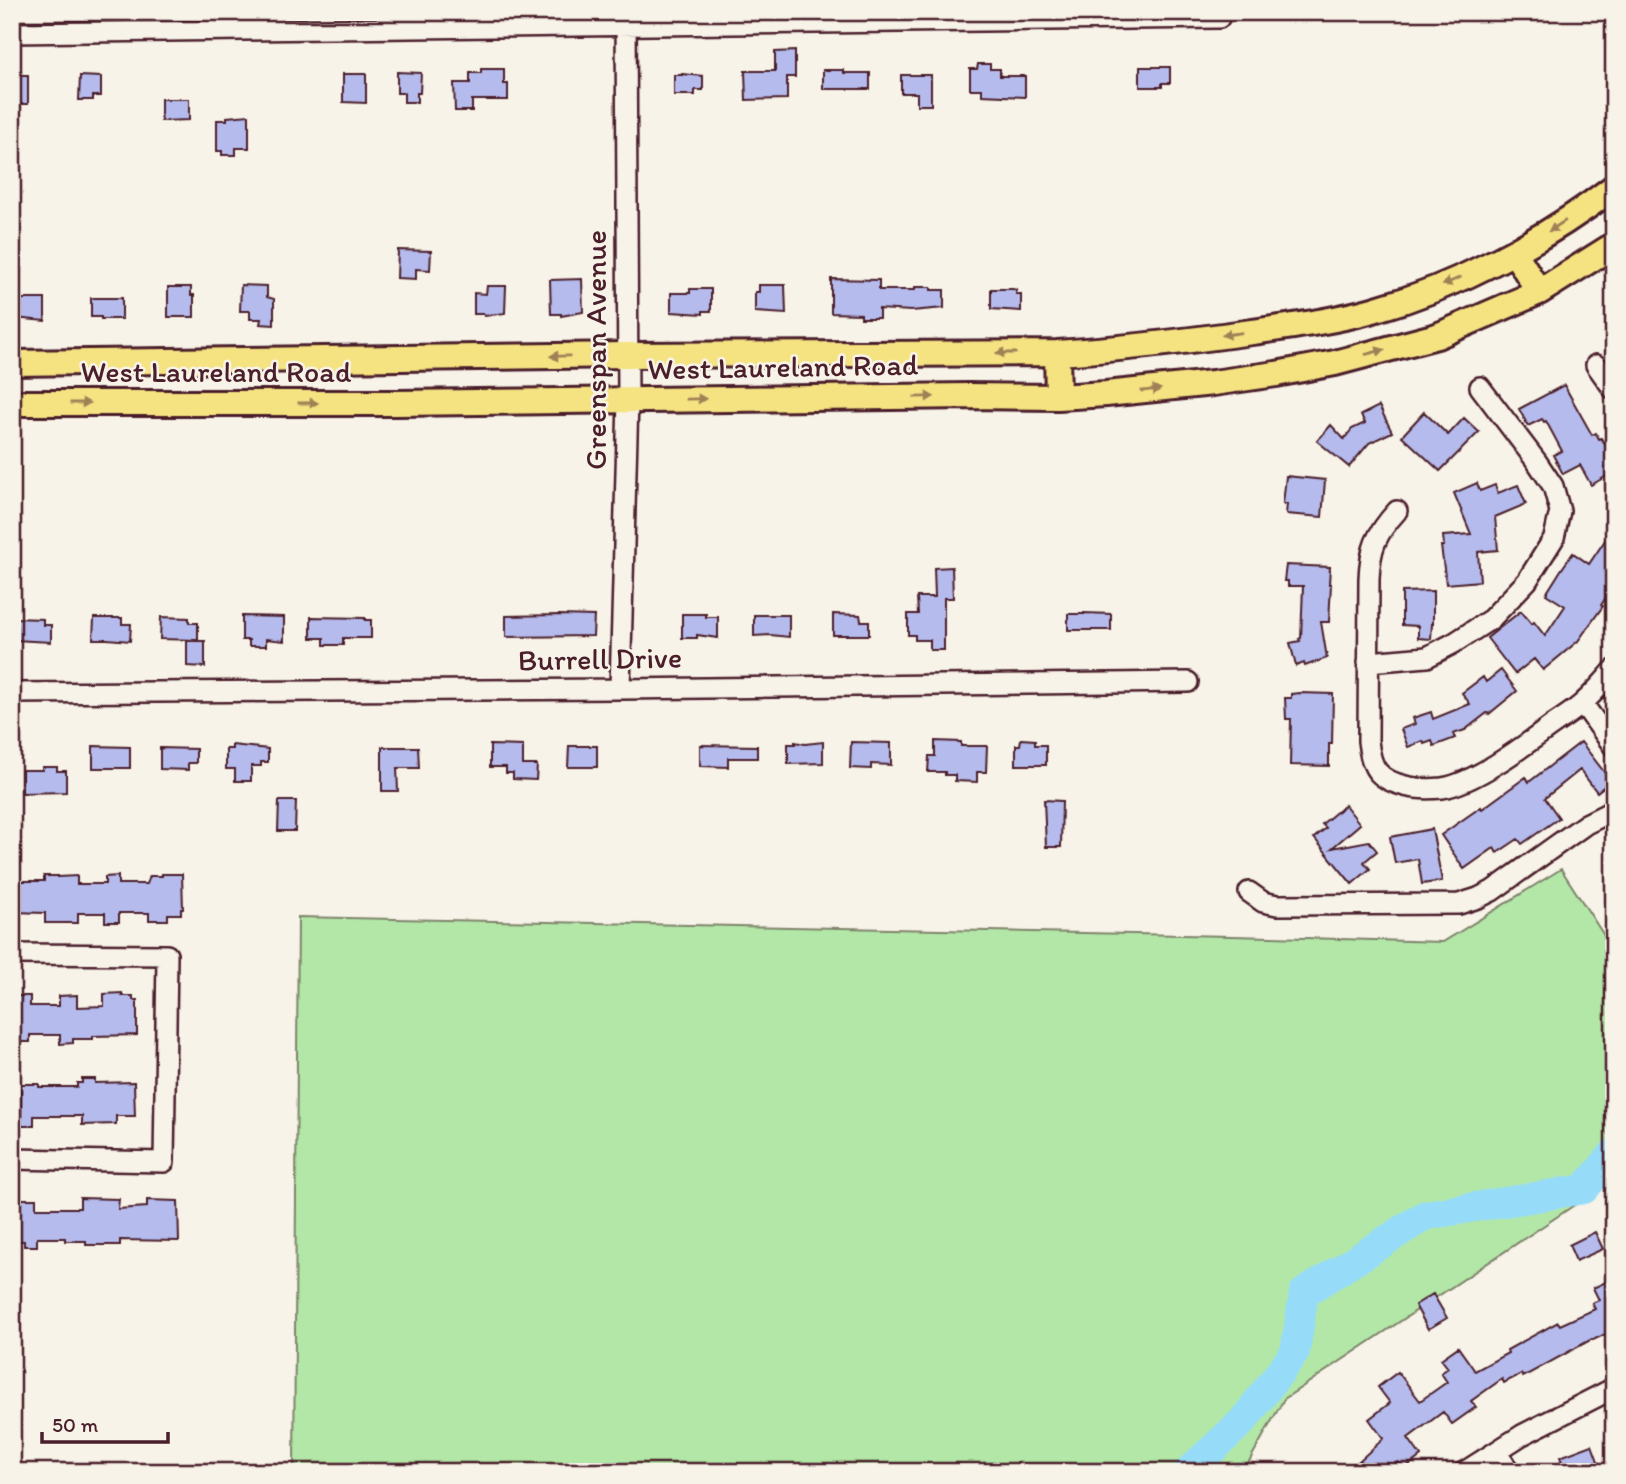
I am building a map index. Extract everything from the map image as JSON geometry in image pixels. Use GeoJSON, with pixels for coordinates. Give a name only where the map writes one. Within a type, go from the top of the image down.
{"type":"FeatureCollection","features":[{"type":"Feature","properties":{"kind":"main road","name":"West Laureland Road"},"geometry":{"type":"LineString","coordinates":[[12,363],[628,355],[1057,353],[1121,349],[1303,324],[1372,310],[1424,293],[1515,253],[1614,187]]}},
{"type":"Feature","properties":{"kind":"main road","name":"West Laureland Road"},"geometry":{"type":"LineString","coordinates":[[12,403],[397,403],[1058,397],[1107,394],[1276,374],[1335,363],[1437,336],[1539,292],[1614,244]]}},
{"type":"Feature","properties":{"kind":"main road"},"geometry":{"type":"LineString","coordinates":[[1515,253],[1539,292]]}},
{"type":"Feature","properties":{"kind":"main road"},"geometry":{"type":"LineString","coordinates":[[1057,353],[1058,397]]}},
{"type":"Feature","properties":{"kind":"street"},"geometry":{"type":"LineString","coordinates":[[12,33],[626,19],[1219,18]]}},
{"type":"Feature","properties":{"kind":"street","name":"Greenspan Avenue"},"geometry":{"type":"LineString","coordinates":[[620,689],[628,400],[626,19]]}},
{"type":"Feature","properties":{"kind":"street"},"geometry":{"type":"LineString","coordinates":[[1596,365],[1614,390]]}},
{"type":"Feature","properties":{"kind":"street"},"geometry":{"type":"LineString","coordinates":[[1368,662],[1427,657],[1482,625],[1527,581],[1554,538],[1560,511],[1553,486],[1480,387]]}},
{"type":"Feature","properties":{"kind":"street"},"geometry":{"type":"LineString","coordinates":[[1398,511],[1383,526],[1374,543],[1370,559],[1368,741],[1370,758],[1377,772],[1391,782],[1413,788],[1444,788],[1463,781],[1530,742],[1583,704],[1614,670]]}},
{"type":"Feature","properties":{"kind":"street","name":"Burrell Drive"},"geometry":{"type":"LineString","coordinates":[[12,693],[620,689],[1188,681]]}},
{"type":"Feature","properties":{"kind":"street"},"geometry":{"type":"LineString","coordinates":[[1583,704],[1614,747]]}},
{"type":"Feature","properties":{"kind":"street"},"geometry":{"type":"LineString","coordinates":[[1248,892],[1263,902],[1278,905],[1459,904],[1492,891],[1586,824],[1614,810]]}},
{"type":"Feature","properties":{"kind":"street"},"geometry":{"type":"LineString","coordinates":[[12,954],[167,955],[164,1162],[12,1159]]}},
{"type":"Feature","properties":{"kind":"street"},"geometry":{"type":"LineString","coordinates":[[1464,1472],[1522,1434],[1611,1397]]}},
{"type":"Feature","properties":{"kind":"street"},"geometry":{"type":"LineString","coordinates":[[1496,1452],[1510,1472]]}},
{"type":"Feature","properties":{"kind":"green space"},"geometry":{"type":"Polygon","coordinates":[[[1561,869],[1614,951],[1614,1182],[1600,1188],[1284,1399],[1243,1472],[294,1472],[298,917],[1443,942],[1561,869]]]}},
{"type":"Feature","properties":{"kind":"building"},"geometry":{"type":"Polygon","coordinates":[[[795,51],[795,77],[787,77],[787,99],[746,100],[745,71],[775,71],[775,52],[795,51]]]}},
{"type":"Feature","properties":{"kind":"building"},"geometry":{"type":"Polygon","coordinates":[[[978,64],[990,64],[990,69],[1000,69],[1000,76],[1025,76],[1025,97],[982,95],[982,89],[970,89],[970,69],[977,69],[978,64]]]}},
{"type":"Feature","properties":{"kind":"building"},"geometry":{"type":"Polygon","coordinates":[[[1140,67],[1170,67],[1170,83],[1162,83],[1162,87],[1140,87],[1140,67]]]}},
{"type":"Feature","properties":{"kind":"building"},"geometry":{"type":"Polygon","coordinates":[[[481,69],[504,69],[508,100],[472,100],[472,111],[455,111],[454,83],[470,83],[470,73],[481,73],[481,69]]]}},
{"type":"Feature","properties":{"kind":"building"},"geometry":{"type":"Polygon","coordinates":[[[823,70],[870,73],[870,89],[823,89],[823,70]]]}},
{"type":"Feature","properties":{"kind":"building"},"geometry":{"type":"Polygon","coordinates":[[[397,72],[421,73],[417,102],[404,102],[404,93],[397,93],[397,72]]]}},
{"type":"Feature","properties":{"kind":"building"},"geometry":{"type":"Polygon","coordinates":[[[343,74],[366,74],[366,103],[343,102],[343,74]]]}},
{"type":"Feature","properties":{"kind":"building"},"geometry":{"type":"Polygon","coordinates":[[[12,75],[28,75],[28,104],[12,104],[12,75]]]}},
{"type":"Feature","properties":{"kind":"building"},"geometry":{"type":"Polygon","coordinates":[[[674,75],[703,76],[703,90],[695,90],[695,95],[674,95],[674,75]]]}},
{"type":"Feature","properties":{"kind":"building"},"geometry":{"type":"Polygon","coordinates":[[[901,75],[931,75],[931,105],[917,105],[917,93],[901,93],[901,75]]]}},
{"type":"Feature","properties":{"kind":"building"},"geometry":{"type":"Polygon","coordinates":[[[80,76],[101,77],[101,96],[93,96],[93,100],[79,100],[80,76]]]}},
{"type":"Feature","properties":{"kind":"building"},"geometry":{"type":"Polygon","coordinates":[[[161,99],[189,99],[189,120],[161,121],[161,99]]]}},
{"type":"Feature","properties":{"kind":"building"},"geometry":{"type":"Polygon","coordinates":[[[249,115],[249,148],[236,148],[236,155],[222,155],[222,151],[217,151],[217,120],[249,115]]]}},
{"type":"Feature","properties":{"kind":"building"},"geometry":{"type":"Polygon","coordinates":[[[398,250],[431,251],[430,270],[416,269],[416,279],[397,278],[398,250]]]}},
{"type":"Feature","properties":{"kind":"building"},"geometry":{"type":"Polygon","coordinates":[[[582,279],[583,312],[561,316],[551,314],[550,280],[582,279]]]}},
{"type":"Feature","properties":{"kind":"building"},"geometry":{"type":"Polygon","coordinates":[[[831,279],[879,280],[879,290],[931,287],[931,290],[944,290],[944,308],[911,311],[879,309],[879,318],[861,318],[861,314],[831,313],[831,279]]]}},
{"type":"Feature","properties":{"kind":"building"},"geometry":{"type":"Polygon","coordinates":[[[241,285],[267,286],[267,297],[274,299],[274,325],[260,324],[261,319],[250,319],[250,311],[240,311],[241,285]]]}},
{"type":"Feature","properties":{"kind":"building"},"geometry":{"type":"Polygon","coordinates":[[[759,285],[785,285],[786,314],[755,312],[755,292],[759,292],[759,285]]]}},
{"type":"Feature","properties":{"kind":"building"},"geometry":{"type":"Polygon","coordinates":[[[487,286],[506,286],[505,313],[484,316],[474,314],[474,293],[486,294],[487,286]]]}},
{"type":"Feature","properties":{"kind":"building"},"geometry":{"type":"Polygon","coordinates":[[[168,287],[191,287],[191,295],[194,295],[194,317],[168,317],[168,287]]]}},
{"type":"Feature","properties":{"kind":"building"},"geometry":{"type":"Polygon","coordinates":[[[690,289],[711,289],[711,311],[703,311],[703,314],[671,312],[671,293],[690,293],[690,289]]]}},
{"type":"Feature","properties":{"kind":"building"},"geometry":{"type":"Polygon","coordinates":[[[991,289],[1016,290],[1016,294],[1021,294],[1021,311],[991,309],[991,289]]]}},
{"type":"Feature","properties":{"kind":"building"},"geometry":{"type":"Polygon","coordinates":[[[91,298],[122,298],[122,319],[91,317],[91,298]]]}},
{"type":"Feature","properties":{"kind":"building"},"geometry":{"type":"Polygon","coordinates":[[[14,299],[45,299],[45,321],[14,318],[14,299]]]}},
{"type":"Feature","properties":{"kind":"building"},"geometry":{"type":"Polygon","coordinates":[[[1564,385],[1592,435],[1596,433],[1609,450],[1614,447],[1614,472],[1591,485],[1580,465],[1563,474],[1553,455],[1562,451],[1546,421],[1542,419],[1528,426],[1519,409],[1564,385]]]}},
{"type":"Feature","properties":{"kind":"building"},"geometry":{"type":"Polygon","coordinates":[[[1379,406],[1392,432],[1369,443],[1349,467],[1317,441],[1331,425],[1344,439],[1352,429],[1365,423],[1361,415],[1379,406]]]}},
{"type":"Feature","properties":{"kind":"building"},"geometry":{"type":"Polygon","coordinates":[[[1424,412],[1448,435],[1464,418],[1479,432],[1440,471],[1402,436],[1424,412]]]}},
{"type":"Feature","properties":{"kind":"building"},"geometry":{"type":"Polygon","coordinates":[[[1286,476],[1325,480],[1322,517],[1286,514],[1287,504],[1283,504],[1286,476]]]}},
{"type":"Feature","properties":{"kind":"building"},"geometry":{"type":"Polygon","coordinates":[[[1477,483],[1480,491],[1495,485],[1498,493],[1518,485],[1526,504],[1495,517],[1498,550],[1478,552],[1480,581],[1446,584],[1441,546],[1444,546],[1443,536],[1471,534],[1454,493],[1477,483]]]}},
{"type":"Feature","properties":{"kind":"building"},"geometry":{"type":"Polygon","coordinates":[[[1614,527],[1614,586],[1601,605],[1603,606],[1578,641],[1543,670],[1534,659],[1515,674],[1487,638],[1521,611],[1545,636],[1565,606],[1546,594],[1561,570],[1573,553],[1589,564],[1614,527]]]}},
{"type":"Feature","properties":{"kind":"building"},"geometry":{"type":"Polygon","coordinates":[[[1286,565],[1330,567],[1329,622],[1321,622],[1327,658],[1305,666],[1304,663],[1296,666],[1290,643],[1300,641],[1301,638],[1303,586],[1288,586],[1288,581],[1284,581],[1286,565]]]}},
{"type":"Feature","properties":{"kind":"building"},"geometry":{"type":"Polygon","coordinates":[[[952,567],[953,598],[944,598],[944,650],[930,650],[930,640],[915,640],[915,635],[908,635],[908,614],[918,614],[917,597],[935,597],[934,568],[952,567]]]}},
{"type":"Feature","properties":{"kind":"building"},"geometry":{"type":"Polygon","coordinates":[[[1433,591],[1431,639],[1418,638],[1418,626],[1402,625],[1402,592],[1433,591]]]}},
{"type":"Feature","properties":{"kind":"building"},"geometry":{"type":"Polygon","coordinates":[[[682,614],[718,617],[718,638],[697,635],[697,638],[682,638],[682,614]]]}},
{"type":"Feature","properties":{"kind":"building"},"geometry":{"type":"Polygon","coordinates":[[[833,614],[860,615],[861,621],[869,621],[869,635],[833,635],[833,614]]]}},
{"type":"Feature","properties":{"kind":"building"},"geometry":{"type":"Polygon","coordinates":[[[1068,614],[1111,614],[1111,630],[1068,630],[1068,614]]]}},
{"type":"Feature","properties":{"kind":"building"},"geometry":{"type":"Polygon","coordinates":[[[754,615],[789,615],[789,637],[754,636],[754,615]]]}},
{"type":"Feature","properties":{"kind":"building"},"geometry":{"type":"Polygon","coordinates":[[[242,616],[284,617],[284,641],[266,639],[266,646],[249,646],[249,640],[242,640],[242,616]]]}},
{"type":"Feature","properties":{"kind":"building"},"geometry":{"type":"Polygon","coordinates":[[[506,616],[594,616],[593,636],[506,637],[506,616]]]}},
{"type":"Feature","properties":{"kind":"building"},"geometry":{"type":"Polygon","coordinates":[[[161,617],[189,618],[189,623],[198,623],[198,640],[160,639],[161,617]]]}},
{"type":"Feature","properties":{"kind":"building"},"geometry":{"type":"Polygon","coordinates":[[[311,617],[371,620],[371,638],[343,638],[343,645],[324,645],[324,638],[311,638],[311,617]]]}},
{"type":"Feature","properties":{"kind":"building"},"geometry":{"type":"Polygon","coordinates":[[[14,618],[43,619],[43,625],[51,625],[51,642],[14,640],[14,618]]]}},
{"type":"Feature","properties":{"kind":"building"},"geometry":{"type":"Polygon","coordinates":[[[94,618],[122,618],[122,624],[131,624],[130,641],[93,639],[94,618]]]}},
{"type":"Feature","properties":{"kind":"building"},"geometry":{"type":"Polygon","coordinates":[[[187,641],[205,641],[205,667],[187,666],[187,641]]]}},
{"type":"Feature","properties":{"kind":"building"},"geometry":{"type":"Polygon","coordinates":[[[1501,670],[1517,691],[1489,714],[1465,730],[1453,734],[1455,738],[1434,746],[1432,741],[1424,744],[1423,741],[1408,747],[1401,729],[1415,724],[1413,718],[1431,712],[1433,719],[1470,704],[1462,693],[1483,677],[1486,682],[1501,670]]]}},
{"type":"Feature","properties":{"kind":"building"},"geometry":{"type":"Polygon","coordinates":[[[1300,693],[1333,694],[1329,766],[1290,765],[1291,719],[1286,719],[1285,698],[1300,693]]]}},
{"type":"Feature","properties":{"kind":"building"},"geometry":{"type":"Polygon","coordinates":[[[1021,739],[1035,740],[1035,745],[1046,745],[1046,765],[1016,765],[1016,745],[1020,745],[1021,739]]]}},
{"type":"Feature","properties":{"kind":"building"},"geometry":{"type":"Polygon","coordinates":[[[935,741],[961,742],[961,746],[987,746],[986,772],[977,772],[977,782],[955,781],[955,775],[928,772],[929,756],[935,756],[935,741]]]}},
{"type":"Feature","properties":{"kind":"building"},"geometry":{"type":"Polygon","coordinates":[[[823,742],[823,763],[788,764],[788,744],[823,742]]]}},
{"type":"Feature","properties":{"kind":"building"},"geometry":{"type":"Polygon","coordinates":[[[851,742],[891,743],[891,765],[871,764],[871,769],[850,768],[851,742]]]}},
{"type":"Feature","properties":{"kind":"building"},"geometry":{"type":"Polygon","coordinates":[[[1581,742],[1611,781],[1597,792],[1580,770],[1545,798],[1559,818],[1522,844],[1518,839],[1497,853],[1494,848],[1464,869],[1441,835],[1526,777],[1529,782],[1581,742]]]}},
{"type":"Feature","properties":{"kind":"building"},"geometry":{"type":"Polygon","coordinates":[[[232,745],[268,749],[268,762],[261,762],[261,766],[251,766],[251,781],[235,781],[235,769],[226,769],[226,749],[232,749],[232,745]]]}},
{"type":"Feature","properties":{"kind":"building"},"geometry":{"type":"Polygon","coordinates":[[[490,745],[523,746],[523,765],[537,765],[536,780],[513,779],[513,773],[506,773],[506,767],[490,767],[490,745]]]}},
{"type":"Feature","properties":{"kind":"building"},"geometry":{"type":"Polygon","coordinates":[[[700,745],[757,746],[757,758],[728,758],[728,767],[700,766],[700,745]]]}},
{"type":"Feature","properties":{"kind":"building"},"geometry":{"type":"Polygon","coordinates":[[[93,746],[130,747],[130,768],[93,768],[93,746]]]}},
{"type":"Feature","properties":{"kind":"building"},"geometry":{"type":"Polygon","coordinates":[[[569,746],[597,746],[597,767],[568,767],[569,746]]]}},
{"type":"Feature","properties":{"kind":"building"},"geometry":{"type":"Polygon","coordinates":[[[382,747],[418,747],[419,768],[397,768],[398,791],[382,791],[382,747]]]}},
{"type":"Feature","properties":{"kind":"building"},"geometry":{"type":"Polygon","coordinates":[[[160,748],[196,749],[196,763],[188,763],[188,770],[160,769],[160,748]]]}},
{"type":"Feature","properties":{"kind":"building"},"geometry":{"type":"Polygon","coordinates":[[[42,767],[57,767],[57,771],[66,771],[66,792],[22,793],[22,770],[42,770],[42,767]]]}},
{"type":"Feature","properties":{"kind":"building"},"geometry":{"type":"Polygon","coordinates":[[[1044,800],[1062,801],[1061,847],[1046,847],[1044,800]]]}},
{"type":"Feature","properties":{"kind":"building"},"geometry":{"type":"Polygon","coordinates":[[[279,801],[296,801],[295,831],[278,831],[279,801]]]}},
{"type":"Feature","properties":{"kind":"building"},"geometry":{"type":"Polygon","coordinates":[[[1345,805],[1360,824],[1332,848],[1369,841],[1377,851],[1364,862],[1370,869],[1352,884],[1314,838],[1326,828],[1322,824],[1345,805]]]}},
{"type":"Feature","properties":{"kind":"building"},"geometry":{"type":"Polygon","coordinates":[[[1432,829],[1442,881],[1422,884],[1418,859],[1395,863],[1390,837],[1432,829]]]}},
{"type":"Feature","properties":{"kind":"building"},"geometry":{"type":"Polygon","coordinates":[[[182,874],[183,909],[181,914],[168,914],[168,920],[149,920],[149,913],[119,913],[119,922],[105,922],[105,913],[78,913],[78,923],[45,923],[45,913],[12,912],[12,881],[44,881],[44,876],[77,876],[77,884],[105,884],[105,877],[118,876],[118,884],[147,884],[150,876],[182,874]]]}},
{"type":"Feature","properties":{"kind":"building"},"geometry":{"type":"Polygon","coordinates":[[[122,993],[122,996],[133,996],[133,1000],[137,1000],[137,1035],[93,1036],[93,1039],[73,1039],[73,1043],[60,1044],[60,1035],[30,1035],[30,1042],[17,1042],[17,996],[30,996],[30,1006],[59,1006],[59,996],[77,995],[77,1007],[104,1006],[104,994],[122,993]]]}},
{"type":"Feature","properties":{"kind":"building"},"geometry":{"type":"Polygon","coordinates":[[[82,1079],[95,1079],[95,1083],[134,1082],[135,1116],[116,1116],[116,1124],[82,1125],[82,1116],[34,1116],[34,1126],[21,1126],[21,1084],[77,1087],[77,1083],[82,1083],[82,1079]]]}},
{"type":"Feature","properties":{"kind":"building"},"geometry":{"type":"Polygon","coordinates":[[[80,1198],[119,1199],[118,1209],[147,1207],[147,1200],[178,1201],[179,1241],[120,1240],[120,1245],[86,1245],[86,1241],[65,1241],[65,1238],[37,1238],[37,1246],[24,1246],[24,1241],[12,1241],[12,1199],[36,1199],[36,1208],[80,1208],[80,1198]]]}},
{"type":"Feature","properties":{"kind":"building"},"geometry":{"type":"Polygon","coordinates":[[[1595,1232],[1603,1249],[1576,1261],[1569,1245],[1595,1232]]]}},
{"type":"Feature","properties":{"kind":"building"},"geometry":{"type":"Polygon","coordinates":[[[1608,1281],[1614,1294],[1614,1330],[1523,1377],[1521,1374],[1504,1383],[1502,1379],[1471,1401],[1476,1407],[1452,1424],[1443,1412],[1408,1438],[1421,1456],[1404,1469],[1398,1462],[1388,1472],[1347,1472],[1382,1440],[1369,1419],[1390,1403],[1378,1387],[1398,1372],[1420,1401],[1447,1382],[1441,1373],[1448,1368],[1441,1359],[1458,1347],[1475,1371],[1558,1322],[1560,1325],[1595,1309],[1592,1303],[1599,1300],[1593,1288],[1608,1281]]]}},
{"type":"Feature","properties":{"kind":"building"},"geometry":{"type":"Polygon","coordinates":[[[1433,1294],[1447,1318],[1428,1329],[1415,1305],[1433,1294]]]}},
{"type":"Feature","properties":{"kind":"building"},"geometry":{"type":"Polygon","coordinates":[[[1592,1445],[1602,1472],[1542,1472],[1562,1462],[1560,1457],[1592,1445]]]}},
{"type":"Feature","properties":{"kind":"waterway"},"geometry":{"type":"LineString","coordinates":[[1188,1472],[1243,1421],[1295,1352],[1304,1293],[1426,1215],[1584,1189],[1614,1153]]}}]}
